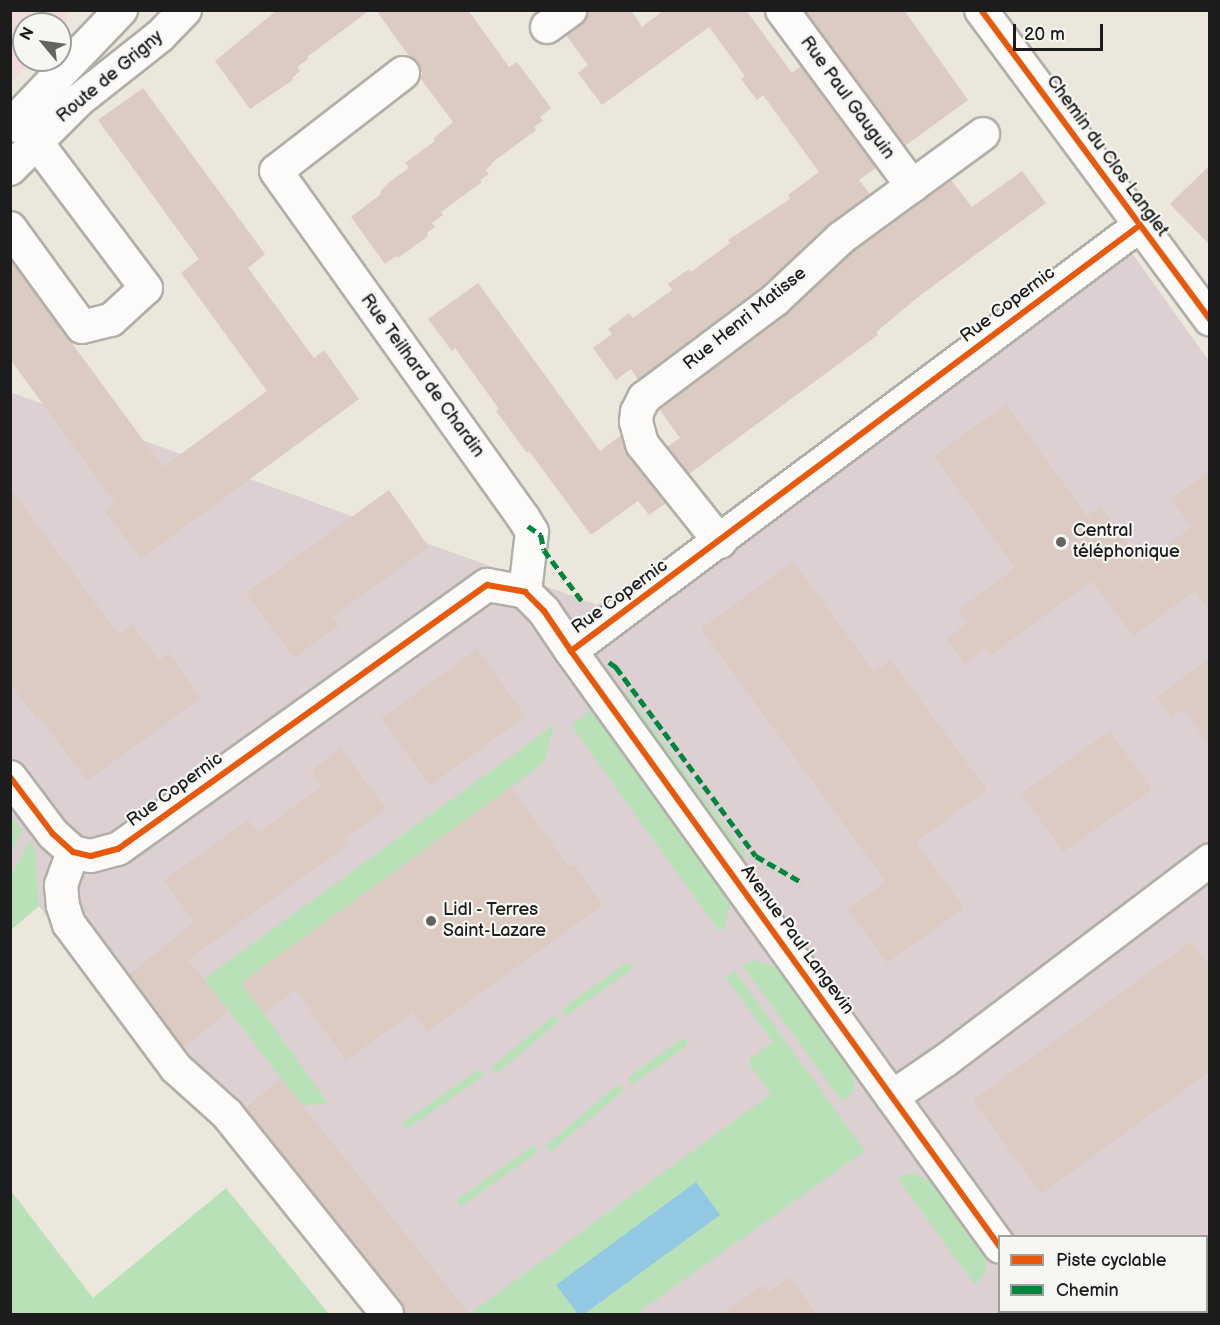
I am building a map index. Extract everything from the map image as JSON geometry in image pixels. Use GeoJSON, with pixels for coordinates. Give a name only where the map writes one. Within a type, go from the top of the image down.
{"type":"FeatureCollection","features":[{"type":"Feature","properties":{"kind":"street"},"geometry":{"type":"LineString","coordinates":[[10,126],[121,10]]}},
{"type":"Feature","properties":{"kind":"street","name":"Route de Grigny"},"geometry":{"type":"LineString","coordinates":[[10,169],[79,100],[160,36],[185,10]]}},
{"type":"Feature","properties":{"kind":"street","name":"Rue Paul Gauguin"},"geometry":{"type":"LineString","coordinates":[[782,10],[912,186]]}},
{"type":"Feature","properties":{"kind":"street","name":"Chemin du Clos Langlet"},"geometry":{"type":"LineString","coordinates":[[981,10],[1209,319]]}},
{"type":"Feature","properties":{"kind":"street","name":"Rue Teilhard de Chardin"},"geometry":{"type":"LineString","coordinates":[[403,73],[276,171],[524,518],[532,532],[525,592]]}},
{"type":"Feature","properties":{"kind":"street","name":"Rue Henri Matisse"},"geometry":{"type":"LineString","coordinates":[[720,542],[642,444],[636,422],[637,412],[644,398],[775,300],[841,238],[983,134]]}},
{"type":"Feature","properties":{"kind":"street"},"geometry":{"type":"LineString","coordinates":[[10,228],[82,327],[111,320],[146,288],[36,143]]}},
{"type":"Feature","properties":{"kind":"street","name":"Rue Copernic"},"geometry":{"type":"LineString","coordinates":[[73,852],[91,856],[118,849],[487,585],[525,592],[544,611],[571,651],[720,542],[1139,226]]}},
{"type":"Feature","properties":{"kind":"street","name":"Avenue Paul Langevin"},"geometry":{"type":"LineString","coordinates":[[571,651],[998,1246]]}},
{"type":"Feature","properties":{"kind":"street"},"geometry":{"type":"LineString","coordinates":[[10,777],[53,834],[73,852],[61,885],[63,906],[69,924],[176,1068],[227,1114],[387,1314]]}},
{"type":"Feature","properties":{"kind":"street"},"geometry":{"type":"LineString","coordinates":[[892,1097],[946,1060],[1209,861]]}},
{"type":"Feature","properties":{"kind":"shaded area"},"geometry":{"type":"Polygon","coordinates":[[[11,10],[66,11],[12,12],[12,72],[21,72],[11,83],[11,10]]]}},
{"type":"Feature","properties":{"kind":"shaded area"},"geometry":{"type":"Polygon","coordinates":[[[1129,249],[1209,361],[1209,1314],[371,1314],[11,872],[10,392],[597,605],[1129,249]]]}},
{"type":"Feature","properties":{"kind":"green space"},"geometry":{"type":"Polygon","coordinates":[[[626,691],[747,856],[745,858],[739,856],[620,693],[626,691]]]}},
{"type":"Feature","properties":{"kind":"green space"},"geometry":{"type":"Polygon","coordinates":[[[591,711],[730,903],[725,927],[719,931],[571,725],[591,711]]]}},
{"type":"Feature","properties":{"kind":"green space"},"geometry":{"type":"Polygon","coordinates":[[[554,725],[544,763],[242,983],[329,1104],[302,1105],[204,979],[554,725]]]}},
{"type":"Feature","properties":{"kind":"green space"},"geometry":{"type":"Polygon","coordinates":[[[11,814],[22,830],[11,854],[11,814]]]}},
{"type":"Feature","properties":{"kind":"green space"},"geometry":{"type":"Polygon","coordinates":[[[30,840],[35,848],[39,906],[11,930],[11,876],[30,840]]]}},
{"type":"Feature","properties":{"kind":"green space"},"geometry":{"type":"Polygon","coordinates":[[[754,960],[778,968],[855,1075],[853,1092],[842,1101],[742,965],[754,960]]]}},
{"type":"Feature","properties":{"kind":"green space"},"geometry":{"type":"Polygon","coordinates":[[[626,963],[631,964],[631,970],[566,1016],[562,1009],[626,963]]]}},
{"type":"Feature","properties":{"kind":"green space"},"geometry":{"type":"Polygon","coordinates":[[[735,971],[865,1151],[636,1314],[469,1314],[771,1094],[749,1064],[751,1058],[773,1042],[726,978],[735,971]]]}},
{"type":"Feature","properties":{"kind":"green space"},"geometry":{"type":"Polygon","coordinates":[[[554,1015],[559,1021],[496,1074],[491,1068],[554,1015]]]}},
{"type":"Feature","properties":{"kind":"green space"},"geometry":{"type":"Polygon","coordinates":[[[682,1039],[687,1040],[687,1046],[632,1085],[627,1078],[682,1039]]]}},
{"type":"Feature","properties":{"kind":"green space"},"geometry":{"type":"Polygon","coordinates":[[[479,1069],[484,1075],[409,1128],[403,1128],[404,1122],[479,1069]]]}},
{"type":"Feature","properties":{"kind":"green space"},"geometry":{"type":"Polygon","coordinates":[[[619,1084],[624,1090],[551,1152],[545,1146],[619,1084]]]}},
{"type":"Feature","properties":{"kind":"green space"},"geometry":{"type":"Polygon","coordinates":[[[534,1145],[538,1152],[463,1205],[458,1205],[458,1199],[534,1145]]]}},
{"type":"Feature","properties":{"kind":"green space"},"geometry":{"type":"Polygon","coordinates":[[[914,1173],[931,1182],[987,1261],[986,1272],[975,1285],[898,1179],[905,1174],[914,1173]]]}},
{"type":"Feature","properties":{"kind":"green space"},"geometry":{"type":"Polygon","coordinates":[[[226,1188],[329,1314],[11,1314],[11,1191],[93,1298],[226,1188]]]}},
{"type":"Feature","properties":{"kind":"water"},"geometry":{"type":"Polygon","coordinates":[[[696,1182],[720,1215],[584,1314],[578,1314],[556,1285],[696,1182]]]}},
{"type":"Feature","properties":{"kind":"building"},"geometry":{"type":"Polygon","coordinates":[[[277,10],[370,10],[307,57],[308,59],[297,67],[300,71],[292,78],[293,80],[250,109],[215,61],[277,10]]]}},
{"type":"Feature","properties":{"kind":"building"},"geometry":{"type":"Polygon","coordinates":[[[376,10],[468,10],[509,67],[517,62],[551,108],[540,117],[543,121],[534,127],[536,130],[494,161],[486,170],[489,174],[480,180],[482,182],[441,212],[443,215],[432,223],[435,227],[427,233],[428,236],[398,258],[396,256],[385,264],[351,217],[381,194],[380,192],[388,183],[409,168],[405,163],[435,141],[433,139],[453,122],[420,78],[422,74],[418,63],[409,56],[376,10]]]}},
{"type":"Feature","properties":{"kind":"building"},"geometry":{"type":"Polygon","coordinates":[[[590,10],[631,10],[642,27],[664,10],[746,10],[792,73],[801,66],[876,168],[859,180],[870,194],[829,225],[763,286],[638,380],[631,369],[616,380],[593,348],[612,334],[608,329],[629,313],[633,318],[672,290],[668,284],[689,269],[691,272],[730,243],[728,240],[790,199],[788,195],[819,172],[763,95],[757,100],[741,79],[745,76],[709,27],[602,105],[578,73],[588,65],[566,35],[581,24],[590,10]]]}},
{"type":"Feature","properties":{"kind":"building"},"geometry":{"type":"Polygon","coordinates":[[[805,10],[904,10],[968,100],[905,146],[805,10]]]}},
{"type":"Feature","properties":{"kind":"building"},"geometry":{"type":"Polygon","coordinates":[[[143,88],[265,254],[248,268],[314,358],[324,350],[359,399],[141,559],[104,510],[115,503],[10,359],[10,259],[163,467],[267,391],[181,273],[199,259],[98,120],[143,88]]]}},
{"type":"Feature","properties":{"kind":"building"},"geometry":{"type":"Polygon","coordinates":[[[1209,166],[1209,244],[1170,204],[1209,166]]]}},
{"type":"Feature","properties":{"kind":"building"},"geometry":{"type":"Polygon","coordinates":[[[1022,171],[1046,203],[922,294],[876,332],[878,335],[689,474],[667,447],[680,438],[659,409],[786,314],[853,252],[951,180],[972,207],[1022,171]]]}},
{"type":"Feature","properties":{"kind":"building"},"geometry":{"type":"Polygon","coordinates":[[[478,283],[600,451],[621,435],[628,455],[666,503],[649,515],[638,501],[591,535],[529,451],[527,453],[496,411],[499,409],[455,348],[452,351],[428,319],[478,283]]]}},
{"type":"Feature","properties":{"kind":"building","name":"Central téléphonique"},"geometry":{"type":"Polygon","coordinates":[[[1006,404],[1087,516],[1100,506],[1142,563],[1192,527],[1171,499],[1209,471],[1209,611],[1195,591],[1133,636],[1092,581],[991,655],[986,648],[965,664],[946,639],[968,623],[958,610],[1015,568],[934,456],[1006,404]]]}},
{"type":"Feature","properties":{"kind":"building"},"geometry":{"type":"Polygon","coordinates":[[[10,488],[119,635],[132,625],[159,660],[169,653],[201,698],[87,781],[39,716],[36,718],[10,684],[10,488]]]}},
{"type":"Feature","properties":{"kind":"building"},"geometry":{"type":"Polygon","coordinates":[[[389,490],[429,547],[332,617],[339,625],[294,658],[246,593],[389,490]]]}},
{"type":"Feature","properties":{"kind":"building"},"geometry":{"type":"Polygon","coordinates":[[[793,561],[874,672],[891,660],[987,790],[916,842],[964,908],[887,963],[848,909],[886,882],[701,629],[793,561]]]}},
{"type":"Feature","properties":{"kind":"building"},"geometry":{"type":"Polygon","coordinates":[[[477,649],[526,716],[430,786],[382,718],[477,649]]]}},
{"type":"Feature","properties":{"kind":"building"},"geometry":{"type":"Polygon","coordinates":[[[1209,658],[1209,745],[1184,709],[1172,718],[1157,697],[1209,658]]]}},
{"type":"Feature","properties":{"kind":"building"},"geometry":{"type":"Polygon","coordinates":[[[1110,731],[1151,790],[1063,852],[1022,793],[1110,731]]]}},
{"type":"Feature","properties":{"kind":"building"},"geometry":{"type":"Polygon","coordinates":[[[341,748],[386,809],[345,838],[349,844],[188,960],[229,1011],[183,1048],[129,975],[194,922],[164,880],[248,820],[258,833],[322,786],[311,771],[341,748]]]}},
{"type":"Feature","properties":{"kind":"building","name":"Lidl - Terres Saint-Lazare"},"geometry":{"type":"Polygon","coordinates":[[[511,787],[569,867],[573,864],[603,905],[427,1032],[413,1012],[346,1061],[296,989],[264,1014],[241,983],[511,787]]]}},
{"type":"Feature","properties":{"kind":"building"},"geometry":{"type":"Polygon","coordinates":[[[1192,941],[1209,966],[1209,1072],[1041,1194],[973,1100],[1192,941]]]}},
{"type":"Feature","properties":{"kind":"building"},"geometry":{"type":"Polygon","coordinates":[[[281,1079],[469,1314],[408,1314],[405,1311],[245,1108],[281,1079]]]}},
{"type":"Feature","properties":{"kind":"building"},"geometry":{"type":"Polygon","coordinates":[[[790,1277],[817,1314],[722,1314],[763,1285],[768,1292],[790,1277]]]}},
{"type":"Feature","properties":{"kind":"marked path"},"geometry":{"type":"LineString","coordinates":[[528,526],[541,535],[544,550],[582,601]]}},
{"type":"Feature","properties":{"kind":"marked path"},"geometry":{"type":"LineString","coordinates":[[609,662],[616,667],[756,856],[803,883]]}},
{"type":"Feature","properties":{"kind":"cycle path"},"geometry":{"type":"LineString","coordinates":[[981,10],[1210,319]]}},
{"type":"Feature","properties":{"kind":"cycle path"},"geometry":{"type":"LineString","coordinates":[[10,777],[53,834],[73,852],[91,856],[118,849],[487,585],[525,592],[544,611],[571,651],[1139,226]]}},
{"type":"Feature","properties":{"kind":"cycle path"},"geometry":{"type":"LineString","coordinates":[[571,651],[998,1244]]}},
{"type":"Feature","properties":{"kind":"place","name":"Central téléphonique"},"geometry":{"type":"Point","coordinates":[1061,542]}},
{"type":"Feature","properties":{"kind":"place","name":"Lidl - Terres Saint-Lazare"},"geometry":{"type":"Point","coordinates":[431,921]}}]}
